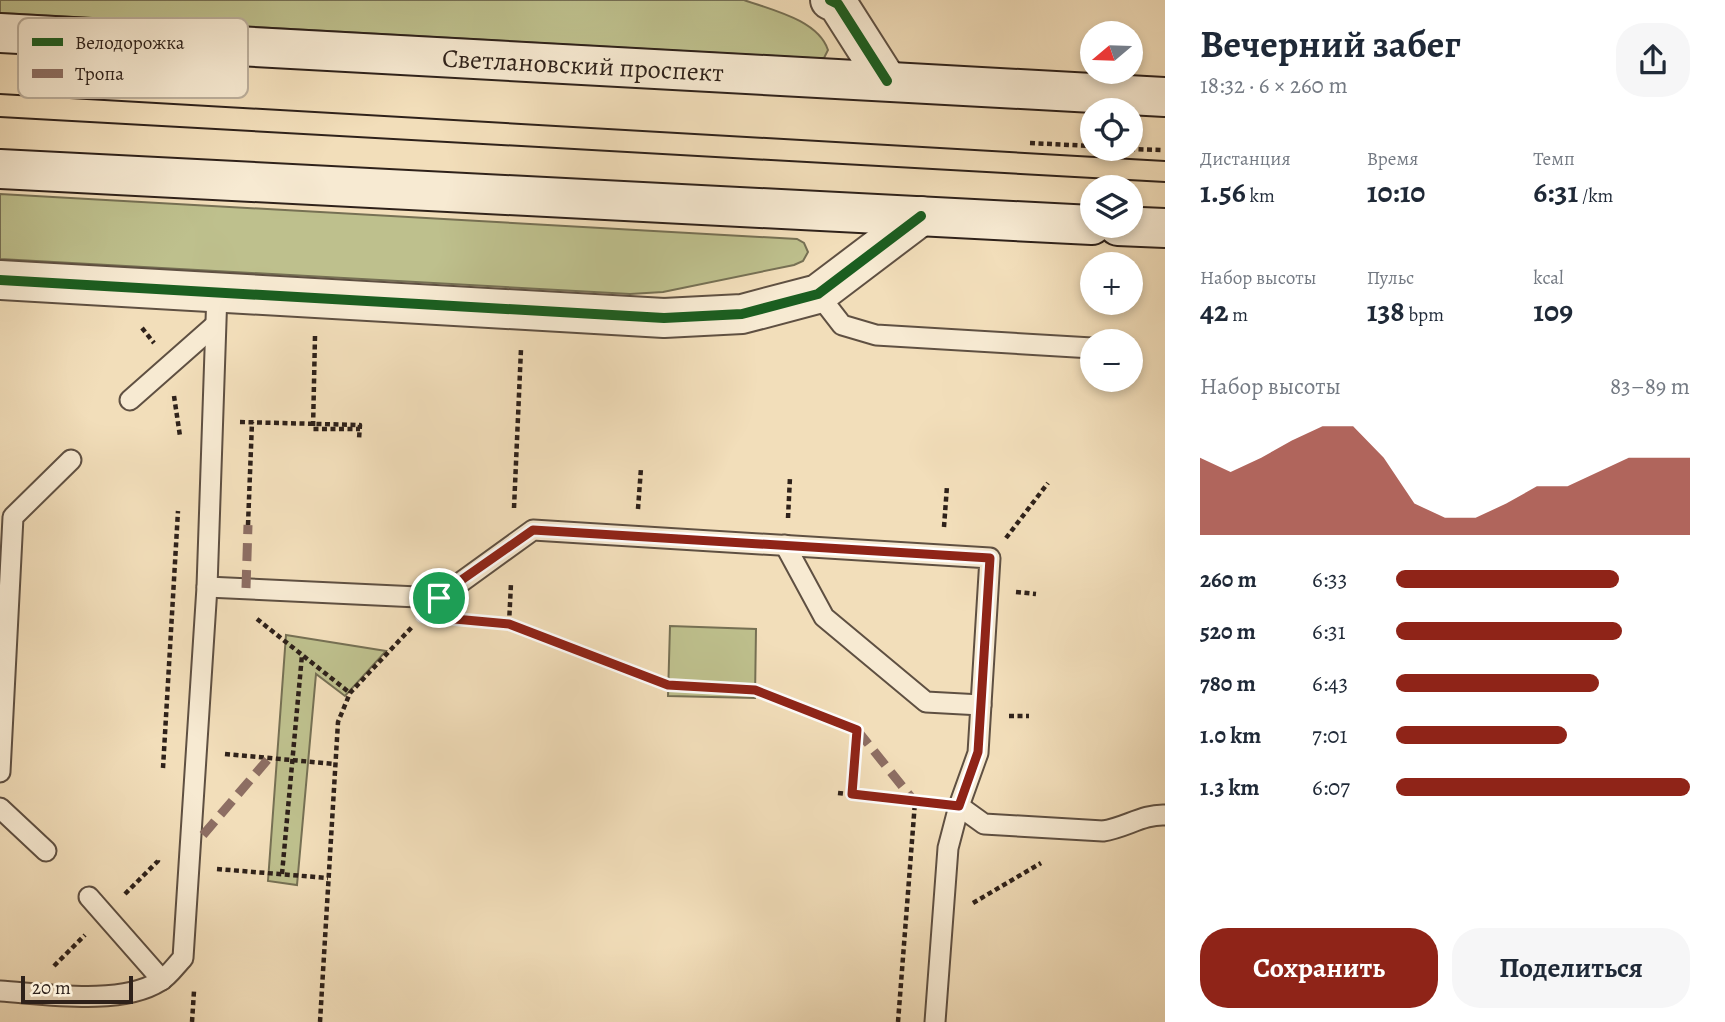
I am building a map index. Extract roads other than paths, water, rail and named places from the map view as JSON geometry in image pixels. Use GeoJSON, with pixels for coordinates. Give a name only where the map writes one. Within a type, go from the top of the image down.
{"type":"FeatureCollection","features":[{"type":"Feature","properties":{"kind":"main road"},"geometry":{"type":"LineString","coordinates":[[837,1],[887,81]]}},
{"type":"Feature","properties":{"kind":"main road","name":"Светлановский проспект"},"geometry":{"type":"LineString","coordinates":[[0,33],[18,34]]}},
{"type":"Feature","properties":{"kind":"main road","name":"Светлановский проспект"},"geometry":{"type":"LineString","coordinates":[[248,46],[1165,97]]}},
{"type":"Feature","properties":{"kind":"main road"},"geometry":{"type":"LineString","coordinates":[[0,169],[1080,224]]}},
{"type":"Feature","properties":{"kind":"main road"},"geometry":{"type":"LineString","coordinates":[[0,280],[216,308],[664,318],[742,314],[818,294],[922,216]]}},
{"type":"Feature","properties":{"kind":"main road"},"geometry":{"type":"LineString","coordinates":[[1143,227],[1165,228]]}},
{"type":"Feature","properties":{"kind":"lane"},"geometry":{"type":"LineString","coordinates":[[818,294],[842,325],[876,335],[1080,347]]}},
{"type":"Feature","properties":{"kind":"lane"},"geometry":{"type":"LineString","coordinates":[[130,400],[165,368],[216,308]]}},
{"type":"Feature","properties":{"kind":"lane"},"geometry":{"type":"LineString","coordinates":[[0,991],[103,996],[139,992],[162,980],[183,958],[207,587],[216,308]]}},
{"type":"Feature","properties":{"kind":"lane"},"geometry":{"type":"LineString","coordinates":[[0,772],[6,517],[71,460]]}},
{"type":"Feature","properties":{"kind":"lane"},"geometry":{"type":"LineString","coordinates":[[207,587],[439,598],[533,530],[990,558],[978,752],[948,848],[934,1022]]}},
{"type":"Feature","properties":{"kind":"lane"},"geometry":{"type":"LineString","coordinates":[[786,545],[824,617],[926,702],[981,705]]}},
{"type":"Feature","properties":{"kind":"lane"},"geometry":{"type":"LineString","coordinates":[[959,806],[984,824],[1103,831],[1118,829],[1149,816],[1165,815]]}},
{"type":"Feature","properties":{"kind":"lane"},"geometry":{"type":"LineString","coordinates":[[0,807],[46,850]]}},
{"type":"Feature","properties":{"kind":"lane"},"geometry":{"type":"LineString","coordinates":[[89,897],[162,980]]}},
{"type":"Feature","properties":{"kind":"tram line"},"geometry":{"type":"LineString","coordinates":[[0,94],[18,95]]}},
{"type":"Feature","properties":{"kind":"tram line"},"geometry":{"type":"LineString","coordinates":[[70,98],[1165,161]]}},
{"type":"Feature","properties":{"kind":"tram line"},"geometry":{"type":"LineString","coordinates":[[0,117],[1165,182]]}}]}
